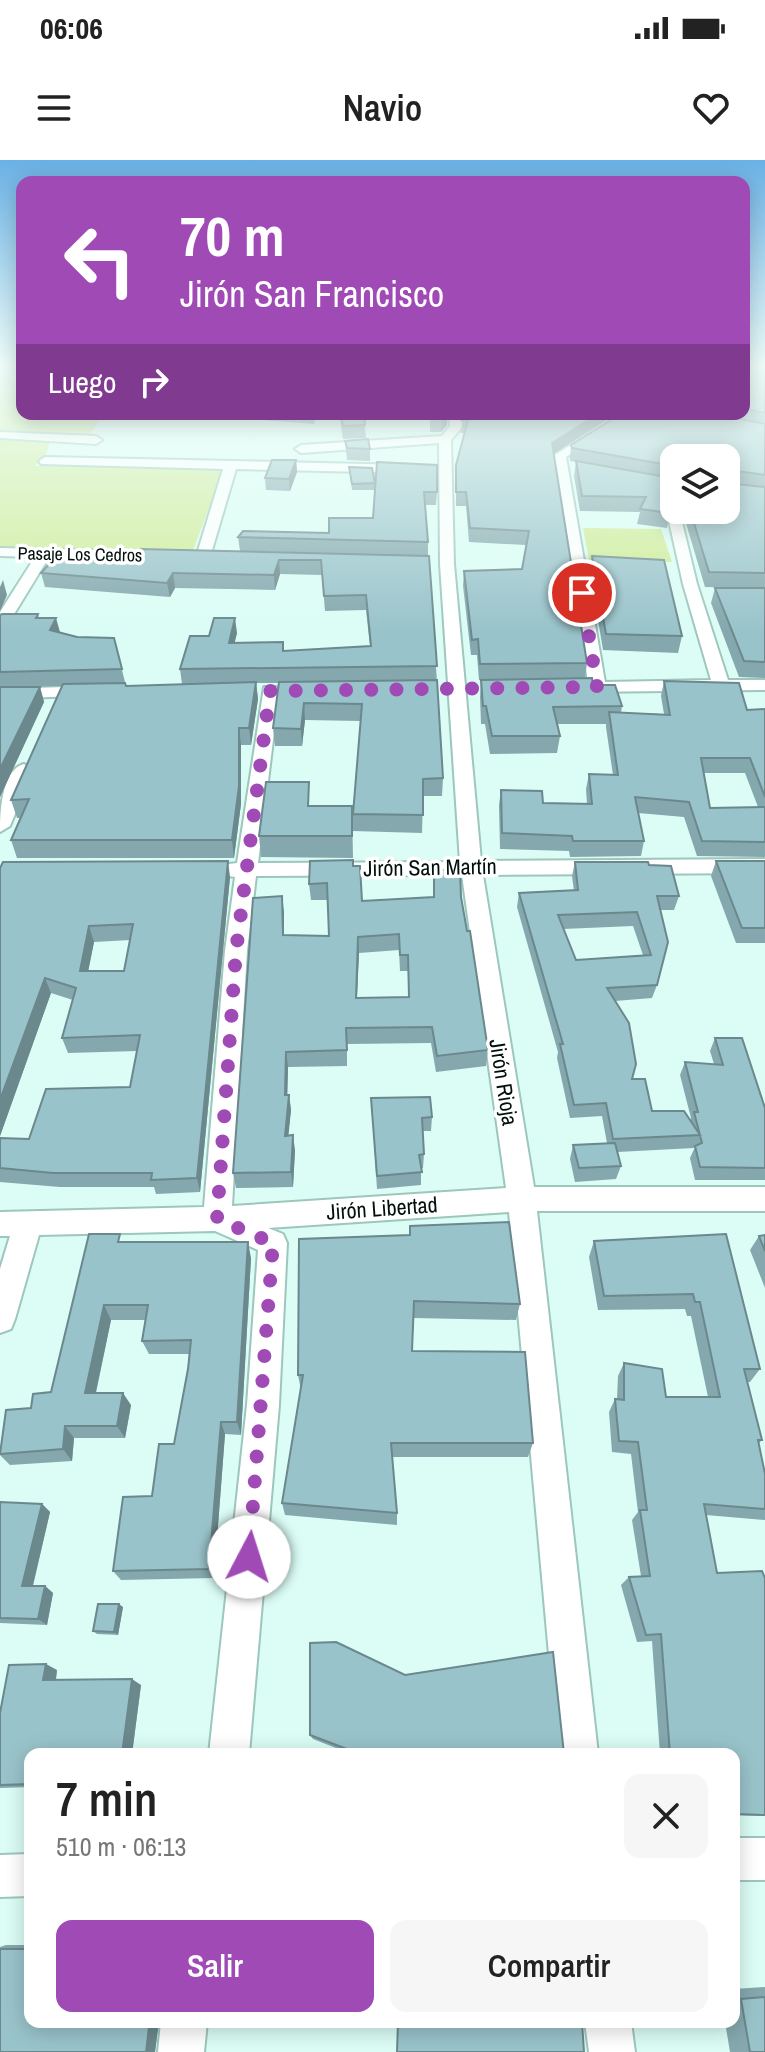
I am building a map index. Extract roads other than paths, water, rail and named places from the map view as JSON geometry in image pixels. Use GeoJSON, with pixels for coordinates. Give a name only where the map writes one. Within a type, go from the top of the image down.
{"type":"FeatureCollection","features":[{"type":"Feature","properties":{"kind":"street","name":"Jirón Rioja"},"geometry":{"type":"LineString","coordinates":[[446,454],[440,563],[459,690],[471,867],[522,1199],[577,1748]]}},
{"type":"Feature","properties":{"kind":"street"},"geometry":{"type":"LineString","coordinates":[[561,454],[559,456],[570,468],[597,687]]}},
{"type":"Feature","properties":{"kind":"street"},"geometry":{"type":"LineString","coordinates":[[45,461],[446,469]]}},
{"type":"Feature","properties":{"kind":"street"},"geometry":{"type":"LineString","coordinates":[[203,557],[231,464]]}},
{"type":"Feature","properties":{"kind":"street"},"geometry":{"type":"LineString","coordinates":[[646,482],[660,484]]}},
{"type":"Feature","properties":{"kind":"street"},"geometry":{"type":"LineString","coordinates":[[682,524],[702,595],[721,684]]}},
{"type":"Feature","properties":{"kind":"street","name":"Pasaje Los Cedros"},"geometry":{"type":"LineString","coordinates":[[0,552],[225,557]]}},
{"type":"Feature","properties":{"kind":"street"},"geometry":{"type":"LineString","coordinates":[[0,624],[45,552]]}},
{"type":"Feature","properties":{"kind":"street"},"geometry":{"type":"LineString","coordinates":[[566,688],[765,685]]}},
{"type":"Feature","properties":{"kind":"street"},"geometry":{"type":"LineString","coordinates":[[48,719],[61,691]]}},
{"type":"Feature","properties":{"kind":"street"},"geometry":{"type":"LineString","coordinates":[[0,694],[121,691]]}},
{"type":"Feature","properties":{"kind":"street"},"geometry":{"type":"LineString","coordinates":[[230,1748],[263,1405],[273,1243],[217,1219],[245,870],[270,691]]}},
{"type":"Feature","properties":{"kind":"street"},"geometry":{"type":"LineString","coordinates":[[0,826],[35,748]]}},
{"type":"Feature","properties":{"kind":"street","name":"Jirón San Martín"},"geometry":{"type":"LineString","coordinates":[[214,870],[765,866]]}},
{"type":"Feature","properties":{"kind":"street","name":"Jirón Libertad"},"geometry":{"type":"LineString","coordinates":[[14,1224],[217,1219],[522,1199],[765,1199]]}},
{"type":"Feature","properties":{"kind":"street"},"geometry":{"type":"LineString","coordinates":[[0,1319],[14,1224]]}},
{"type":"Feature","properties":{"kind":"street"},"geometry":{"type":"LineString","coordinates":[[740,1859],[765,1859]]}},
{"type":"Feature","properties":{"kind":"street"},"geometry":{"type":"LineString","coordinates":[[0,1876],[24,1875]]}},
{"type":"Feature","properties":{"kind":"street"},"geometry":{"type":"LineString","coordinates":[[181,2052],[183,2028]]}},
{"type":"Feature","properties":{"kind":"street"},"geometry":{"type":"LineString","coordinates":[[609,2028],[612,2052]]}}]}
